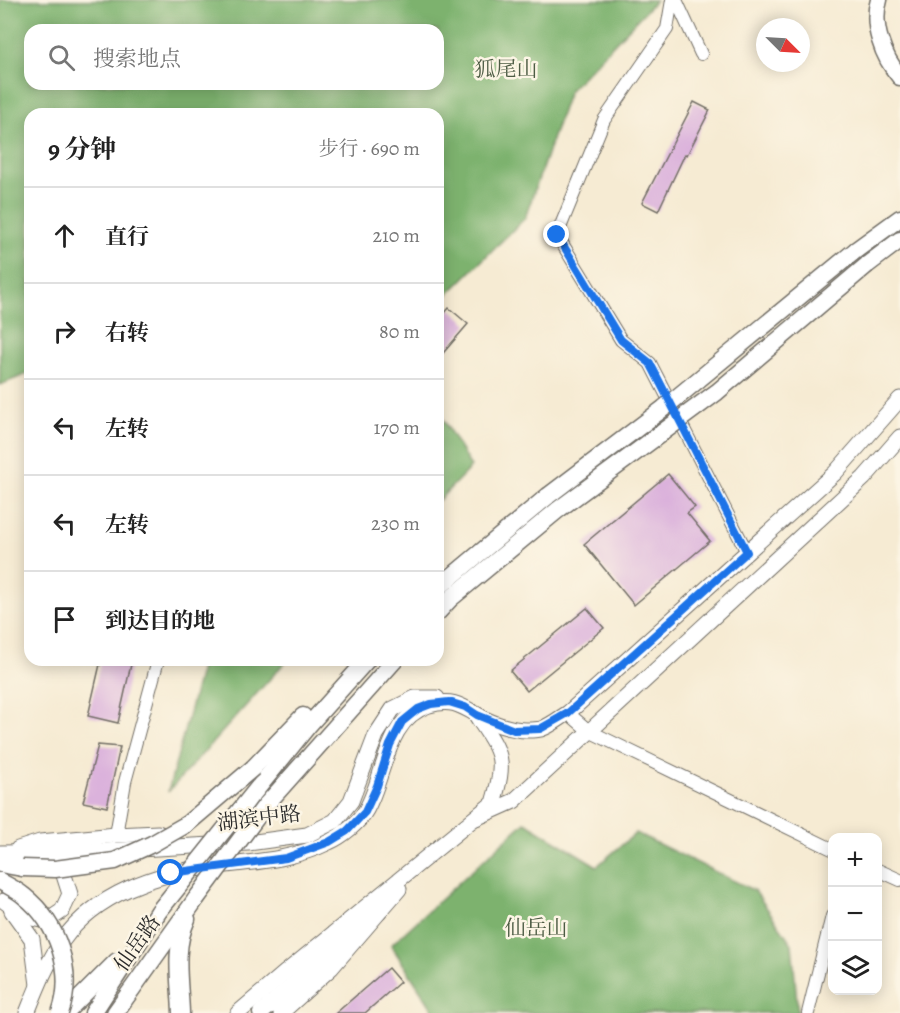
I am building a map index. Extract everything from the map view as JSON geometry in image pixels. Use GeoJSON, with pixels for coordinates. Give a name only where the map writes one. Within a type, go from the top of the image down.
{"type":"FeatureCollection","features":[{"type":"Feature","properties":{"kind":"highway"},"geometry":{"type":"LineString","coordinates":[[879,0],[876,9],[879,40],[900,77]]}},
{"type":"Feature","properties":{"kind":"highway"},"geometry":{"type":"LineString","coordinates":[[444,583],[548,496],[664,408],[856,250],[900,218]]}},
{"type":"Feature","properties":{"kind":"highway"},"geometry":{"type":"LineString","coordinates":[[444,606],[559,509],[717,392],[867,265],[900,240]]}},
{"type":"Feature","properties":{"kind":"highway"},"geometry":{"type":"LineString","coordinates":[[2,857],[22,868],[55,869],[115,861],[152,844],[187,824],[253,768],[351,666]]}},
{"type":"Feature","properties":{"kind":"highway","name":"仙岳路"},"geometry":{"type":"LineString","coordinates":[[93,1013],[159,911],[308,726],[362,666]]}},
{"type":"Feature","properties":{"kind":"highway"},"geometry":{"type":"LineString","coordinates":[[181,1013],[178,956],[182,930],[196,899],[265,806],[390,666]]}},
{"type":"Feature","properties":{"kind":"highway"},"geometry":{"type":"LineString","coordinates":[[0,881],[24,896],[56,935],[66,970],[62,1013]]}},
{"type":"Feature","properties":{"kind":"highway","name":"仙岳路"},"geometry":{"type":"LineString","coordinates":[[115,1013],[196,899]]}},
{"type":"Feature","properties":{"kind":"highway"},"geometry":{"type":"LineString","coordinates":[[261,1013],[379,911]]}},
{"type":"Feature","properties":{"kind":"highway"},"geometry":{"type":"LineString","coordinates":[[62,1013],[85,994],[141,936]]}},
{"type":"Feature","properties":{"kind":"main road","name":"湖滨中路"},"geometry":{"type":"LineString","coordinates":[[2,857],[248,843],[307,835],[335,821],[351,801],[376,735],[393,709],[415,698],[435,698],[465,707],[477,715],[514,730],[540,729],[568,713],[835,473],[900,399]]}},
{"type":"Feature","properties":{"kind":"main road"},"geometry":{"type":"LineString","coordinates":[[476,818],[514,801],[864,478],[900,437]]}},
{"type":"Feature","properties":{"kind":"main road"},"geometry":{"type":"LineString","coordinates":[[27,1013],[38,985],[63,939],[87,914],[123,891],[171,873],[286,858],[329,842],[347,831],[365,812],[377,786],[390,745],[402,722],[418,709],[431,704],[449,702]]}},
{"type":"Feature","properties":{"kind":"main road"},"geometry":{"type":"LineString","coordinates":[[238,1013],[493,803],[501,778],[499,750],[477,715]]}},
{"type":"Feature","properties":{"kind":"main road"},"geometry":{"type":"LineString","coordinates":[[2,857],[40,842],[116,835],[158,833],[188,846]]}},
{"type":"Feature","properties":{"kind":"main road"},"geometry":{"type":"LineString","coordinates":[[2,900],[26,917],[47,921],[62,911],[70,894],[62,869],[48,853]]}},
{"type":"Feature","properties":{"kind":"main road"},"geometry":{"type":"LineString","coordinates":[[281,1013],[331,968],[428,856]]}},
{"type":"Feature","properties":{"kind":"main road"},"geometry":{"type":"LineString","coordinates":[[2,900],[32,939],[38,985]]}},
{"type":"Feature","properties":{"kind":"street"},"geometry":{"type":"LineString","coordinates":[[674,0],[702,54]]}},
{"type":"Feature","properties":{"kind":"street"},"geometry":{"type":"LineString","coordinates":[[674,0],[667,29],[604,120],[557,235],[621,340],[650,363],[747,552]]}},
{"type":"Feature","properties":{"kind":"street"},"geometry":{"type":"LineString","coordinates":[[116,835],[125,782],[156,666]]}},
{"type":"Feature","properties":{"kind":"street"},"geometry":{"type":"LineString","coordinates":[[568,713],[590,731],[828,847]]}},
{"type":"Feature","properties":{"kind":"street"},"geometry":{"type":"LineString","coordinates":[[882,872],[900,880]]}},
{"type":"Feature","properties":{"kind":"street"},"geometry":{"type":"LineString","coordinates":[[808,1013],[828,932]]}},
{"type":"Feature","properties":{"kind":"green space","name":"狐尾山"},"geometry":{"type":"Polygon","coordinates":[[[0,0],[656,0],[569,91],[525,218],[444,298],[444,108],[24,108],[24,375],[0,385],[0,0]]]}},
{"type":"Feature","properties":{"kind":"green space"},"geometry":{"type":"Polygon","coordinates":[[[444,421],[471,467],[444,495],[444,421]]]}},
{"type":"Feature","properties":{"kind":"green space"},"geometry":{"type":"Polygon","coordinates":[[[201,666],[282,666],[168,792],[201,666]]]}},
{"type":"Feature","properties":{"kind":"green space","name":"仙岳山"},"geometry":{"type":"Polygon","coordinates":[[[525,822],[597,866],[636,833],[755,891],[792,944],[798,1013],[435,1013],[391,945],[525,822]]]}},
{"type":"Feature","properties":{"kind":"building"},"geometry":{"type":"Polygon","coordinates":[[[694,102],[710,110],[687,155],[685,154],[658,211],[642,203],[694,102]]]}},
{"type":"Feature","properties":{"kind":"building"},"geometry":{"type":"Polygon","coordinates":[[[449,308],[468,324],[444,352],[444,314],[449,308]]]}},
{"type":"Feature","properties":{"kind":"building"},"geometry":{"type":"Polygon","coordinates":[[[668,474],[695,507],[687,513],[710,541],[634,605],[584,544],[668,474]]]}},
{"type":"Feature","properties":{"kind":"building"},"geometry":{"type":"Polygon","coordinates":[[[587,608],[604,628],[527,691],[510,671],[587,608]]]}},
{"type":"Feature","properties":{"kind":"building"},"geometry":{"type":"Polygon","coordinates":[[[100,666],[131,666],[118,723],[88,716],[100,666]]]}},
{"type":"Feature","properties":{"kind":"building"},"geometry":{"type":"Polygon","coordinates":[[[98,745],[120,747],[107,807],[83,802],[98,745]]]}},
{"type":"Feature","properties":{"kind":"building"},"geometry":{"type":"Polygon","coordinates":[[[388,968],[400,982],[365,1013],[336,1013],[388,968]]]}},
{"type":"Feature","properties":{"kind":"route"},"geometry":{"type":"LineString","coordinates":[[171,873],[286,858],[329,842],[347,831],[365,812],[377,786],[390,745],[402,722],[418,709],[431,704],[449,702],[514,730],[540,729],[568,713],[619,670],[747,552],[650,363],[621,340],[557,235]]}}]}
